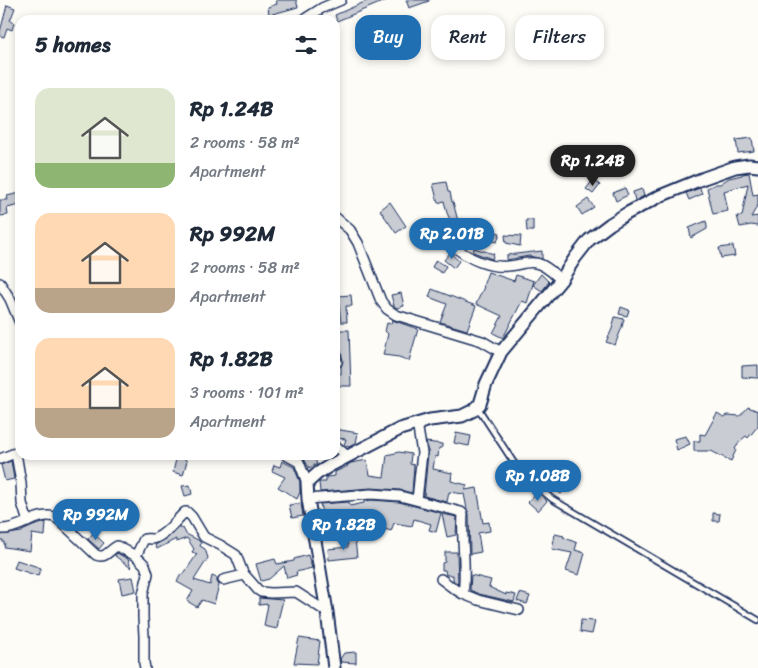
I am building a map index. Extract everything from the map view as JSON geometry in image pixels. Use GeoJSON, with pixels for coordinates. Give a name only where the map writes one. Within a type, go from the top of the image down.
{"type":"FeatureCollection","features":[{"type":"Feature","properties":{"kind":"street"},"geometry":{"type":"LineString","coordinates":[[311,15],[341,0]]}},
{"type":"Feature","properties":{"kind":"street"},"geometry":{"type":"LineString","coordinates":[[307,483],[318,473],[347,456],[400,429],[417,423],[462,416],[472,412],[480,404],[486,384],[501,352],[561,280],[589,240],[626,214],[660,196],[734,167],[758,166]]}},
{"type":"Feature","properties":{"kind":"street"},"geometry":{"type":"LineString","coordinates":[[340,221],[350,230],[358,243],[381,301],[387,309],[396,315],[482,341],[501,352]]}},
{"type":"Feature","properties":{"kind":"street"},"geometry":{"type":"LineString","coordinates":[[457,249],[469,258],[493,265],[508,266],[535,263],[549,270],[561,280]]}},
{"type":"Feature","properties":{"kind":"street"},"geometry":{"type":"LineString","coordinates":[[0,283],[15,311]]}},
{"type":"Feature","properties":{"kind":"street"},"geometry":{"type":"LineString","coordinates":[[417,423],[422,453],[417,500]]}},
{"type":"Feature","properties":{"kind":"street"},"geometry":{"type":"LineString","coordinates":[[340,450],[347,456]]}},
{"type":"Feature","properties":{"kind":"street"},"geometry":{"type":"LineString","coordinates":[[0,459],[15,453]]}},
{"type":"Feature","properties":{"kind":"street"},"geometry":{"type":"LineString","coordinates":[[19,460],[22,503],[28,522]]}},
{"type":"Feature","properties":{"kind":"street"},"geometry":{"type":"LineString","coordinates":[[299,460],[307,483],[334,668]]}},
{"type":"Feature","properties":{"kind":"street"},"geometry":{"type":"LineString","coordinates":[[308,499],[371,494],[400,496],[462,513],[464,582],[462,594]]}},
{"type":"Feature","properties":{"kind":"street"},"geometry":{"type":"LineString","coordinates":[[136,556],[144,539],[158,537],[187,512],[204,537],[220,544],[236,555],[244,576],[261,592],[296,592],[327,612]]}},
{"type":"Feature","properties":{"kind":"street"},"geometry":{"type":"LineString","coordinates":[[0,529],[6,529],[43,516],[52,516],[58,519],[96,555],[105,556],[117,546],[136,556],[146,566],[148,574],[143,594],[145,668]]}},
{"type":"Feature","properties":{"kind":"street"},"geometry":{"type":"LineString","coordinates":[[223,580],[244,576]]}},
{"type":"Feature","properties":{"kind":"street"},"geometry":{"type":"LineString","coordinates":[[440,579],[462,594],[519,610]]}},
{"type":"Feature","properties":{"kind":"lane"},"geometry":{"type":"LineString","coordinates":[[477,407],[514,463],[552,499],[758,620]]}},
{"type":"Feature","properties":{"kind":"building"},"geometry":{"type":"Polygon","coordinates":[[[276,0],[296,0],[298,7],[269,15],[268,7],[277,4],[276,0]]]}},
{"type":"Feature","properties":{"kind":"building"},"geometry":{"type":"Polygon","coordinates":[[[369,0],[387,0],[340,20],[340,15],[335,15],[369,0]]]}},
{"type":"Feature","properties":{"kind":"building"},"geometry":{"type":"Polygon","coordinates":[[[406,0],[429,0],[429,1],[409,8],[406,0]]]}},
{"type":"Feature","properties":{"kind":"building"},"geometry":{"type":"Polygon","coordinates":[[[7,5],[15,8],[10,21],[14,23],[12,30],[7,28],[4,37],[0,36],[0,32],[7,5]]]}},
{"type":"Feature","properties":{"kind":"building"},"geometry":{"type":"Polygon","coordinates":[[[752,138],[754,151],[738,153],[736,140],[752,138]]]}},
{"type":"Feature","properties":{"kind":"building"},"geometry":{"type":"Polygon","coordinates":[[[749,173],[753,195],[758,194],[758,205],[751,217],[758,216],[758,226],[740,227],[737,216],[742,216],[748,184],[724,191],[728,211],[713,214],[707,188],[720,184],[729,178],[749,173]]]}},
{"type":"Feature","properties":{"kind":"building"},"geometry":{"type":"Polygon","coordinates":[[[593,180],[600,185],[593,194],[586,189],[593,180]]]}},
{"type":"Feature","properties":{"kind":"building"},"geometry":{"type":"Polygon","coordinates":[[[446,182],[458,221],[462,220],[465,227],[460,229],[461,234],[457,235],[444,201],[438,203],[433,184],[446,182]]]}},
{"type":"Feature","properties":{"kind":"building"},"geometry":{"type":"Polygon","coordinates":[[[625,188],[628,195],[616,201],[613,193],[625,188]]]}},
{"type":"Feature","properties":{"kind":"building"},"geometry":{"type":"Polygon","coordinates":[[[700,188],[702,194],[689,200],[686,193],[700,188]]]}},
{"type":"Feature","properties":{"kind":"building"},"geometry":{"type":"Polygon","coordinates":[[[642,189],[644,196],[635,201],[633,192],[642,189]]]}},
{"type":"Feature","properties":{"kind":"building"},"geometry":{"type":"Polygon","coordinates":[[[15,194],[15,206],[7,208],[8,215],[0,216],[0,200],[8,200],[7,196],[15,194]]]}},
{"type":"Feature","properties":{"kind":"building"},"geometry":{"type":"Polygon","coordinates":[[[588,199],[594,207],[582,215],[577,207],[588,199]]]}},
{"type":"Feature","properties":{"kind":"building"},"geometry":{"type":"Polygon","coordinates":[[[390,202],[406,226],[396,233],[380,210],[390,202]]]}},
{"type":"Feature","properties":{"kind":"building"},"geometry":{"type":"Polygon","coordinates":[[[526,220],[533,220],[533,231],[527,231],[526,220]]]}},
{"type":"Feature","properties":{"kind":"building"},"geometry":{"type":"Polygon","coordinates":[[[706,221],[707,229],[691,238],[689,228],[706,221]]]}},
{"type":"Feature","properties":{"kind":"building"},"geometry":{"type":"Polygon","coordinates":[[[482,230],[500,233],[497,242],[481,239],[482,230]]]}},
{"type":"Feature","properties":{"kind":"building"},"geometry":{"type":"Polygon","coordinates":[[[505,235],[521,236],[520,246],[506,243],[505,235]]]}},
{"type":"Feature","properties":{"kind":"building"},"geometry":{"type":"Polygon","coordinates":[[[733,246],[735,256],[721,258],[719,248],[733,246]]]}},
{"type":"Feature","properties":{"kind":"building"},"geometry":{"type":"Polygon","coordinates":[[[474,248],[494,254],[492,259],[473,252],[474,248]]]}},
{"type":"Feature","properties":{"kind":"building"},"geometry":{"type":"Polygon","coordinates":[[[542,251],[542,259],[529,256],[507,260],[507,255],[542,251]]]}},
{"type":"Feature","properties":{"kind":"building"},"geometry":{"type":"Polygon","coordinates":[[[450,253],[459,261],[454,268],[444,260],[450,253]]]}},
{"type":"Feature","properties":{"kind":"building"},"geometry":{"type":"Polygon","coordinates":[[[436,260],[446,266],[442,273],[432,267],[436,260]]]}},
{"type":"Feature","properties":{"kind":"building"},"geometry":{"type":"Polygon","coordinates":[[[488,272],[514,281],[516,275],[534,281],[527,303],[522,301],[503,338],[493,333],[502,316],[476,304],[484,287],[488,272]]]}},
{"type":"Feature","properties":{"kind":"building"},"geometry":{"type":"Polygon","coordinates":[[[541,274],[549,282],[542,291],[533,285],[541,274]]]}},
{"type":"Feature","properties":{"kind":"building"},"geometry":{"type":"Polygon","coordinates":[[[432,289],[476,306],[467,330],[440,322],[447,304],[429,297],[432,289]]]}},
{"type":"Feature","properties":{"kind":"building"},"geometry":{"type":"Polygon","coordinates":[[[401,293],[404,306],[397,308],[394,306],[391,295],[401,293]]]}},
{"type":"Feature","properties":{"kind":"building"},"geometry":{"type":"Polygon","coordinates":[[[351,295],[352,306],[346,306],[347,322],[341,322],[340,296],[351,295]]]}},
{"type":"Feature","properties":{"kind":"building"},"geometry":{"type":"Polygon","coordinates":[[[621,307],[629,310],[627,316],[619,314],[621,307]]]}},
{"type":"Feature","properties":{"kind":"building"},"geometry":{"type":"Polygon","coordinates":[[[615,317],[624,319],[615,345],[606,342],[615,317]]]}},
{"type":"Feature","properties":{"kind":"building"},"geometry":{"type":"Polygon","coordinates":[[[392,320],[418,329],[409,361],[399,357],[383,355],[388,334],[385,331],[387,323],[391,324],[392,320]]]}},
{"type":"Feature","properties":{"kind":"building"},"geometry":{"type":"Polygon","coordinates":[[[340,330],[349,330],[351,386],[340,386],[343,361],[340,330]]]}},
{"type":"Feature","properties":{"kind":"building"},"geometry":{"type":"Polygon","coordinates":[[[758,365],[758,378],[742,377],[742,366],[758,365]]]}},
{"type":"Feature","properties":{"kind":"building"},"geometry":{"type":"Polygon","coordinates":[[[748,407],[758,411],[758,426],[748,438],[746,436],[740,441],[731,461],[711,451],[694,451],[694,441],[700,441],[700,434],[705,435],[717,413],[724,417],[728,415],[740,416],[748,407]]]}},
{"type":"Feature","properties":{"kind":"building"},"geometry":{"type":"Polygon","coordinates":[[[340,430],[358,433],[356,443],[349,447],[344,445],[346,439],[340,438],[340,430]]]}},
{"type":"Feature","properties":{"kind":"building"},"geometry":{"type":"Polygon","coordinates":[[[456,433],[471,436],[469,446],[454,443],[456,433]]]}},
{"type":"Feature","properties":{"kind":"building"},"geometry":{"type":"Polygon","coordinates":[[[686,436],[690,444],[677,450],[674,439],[686,436]]]}},
{"type":"Feature","properties":{"kind":"building"},"geometry":{"type":"Polygon","coordinates":[[[426,442],[442,444],[442,448],[439,448],[438,457],[435,456],[433,469],[452,473],[451,481],[467,485],[465,490],[477,488],[483,523],[489,522],[490,531],[478,533],[481,552],[470,554],[469,514],[464,494],[449,492],[447,502],[424,496],[428,454],[426,442]]]}},
{"type":"Feature","properties":{"kind":"building"},"geometry":{"type":"Polygon","coordinates":[[[399,452],[411,454],[410,464],[414,465],[412,493],[400,490],[371,488],[320,492],[319,482],[326,482],[326,477],[335,476],[335,472],[351,463],[367,460],[370,475],[384,477],[387,455],[399,452]]]}},
{"type":"Feature","properties":{"kind":"building"},"geometry":{"type":"Polygon","coordinates":[[[176,460],[187,461],[183,475],[173,472],[176,460]]]}},
{"type":"Feature","properties":{"kind":"building"},"geometry":{"type":"Polygon","coordinates":[[[305,460],[315,460],[317,464],[309,468],[305,460]]]}},
{"type":"Feature","properties":{"kind":"building"},"geometry":{"type":"Polygon","coordinates":[[[11,461],[14,479],[5,481],[1,465],[11,461]]]}},
{"type":"Feature","properties":{"kind":"building"},"geometry":{"type":"Polygon","coordinates":[[[282,461],[294,467],[300,482],[300,492],[297,499],[278,487],[285,477],[272,471],[274,465],[280,467],[282,461]]]}},
{"type":"Feature","properties":{"kind":"building"},"geometry":{"type":"Polygon","coordinates":[[[539,465],[566,488],[561,494],[555,489],[552,493],[531,475],[539,465]]]}},
{"type":"Feature","properties":{"kind":"building"},"geometry":{"type":"Polygon","coordinates":[[[190,485],[192,494],[185,496],[182,486],[190,485]]]}},
{"type":"Feature","properties":{"kind":"building"},"geometry":{"type":"Polygon","coordinates":[[[537,492],[547,501],[538,511],[528,502],[537,492]]]}},
{"type":"Feature","properties":{"kind":"building"},"geometry":{"type":"Polygon","coordinates":[[[371,500],[399,502],[441,513],[436,532],[429,530],[431,524],[414,519],[412,526],[394,523],[391,531],[381,528],[359,531],[358,523],[331,529],[332,535],[322,536],[320,519],[323,518],[320,504],[349,502],[350,506],[371,500]]]}},
{"type":"Feature","properties":{"kind":"building"},"geometry":{"type":"Polygon","coordinates":[[[301,503],[303,516],[292,518],[289,505],[301,503]]]}},
{"type":"Feature","properties":{"kind":"building"},"geometry":{"type":"Polygon","coordinates":[[[713,513],[720,514],[719,521],[713,521],[713,513]]]}},
{"type":"Feature","properties":{"kind":"building"},"geometry":{"type":"Polygon","coordinates":[[[442,514],[457,517],[456,535],[447,537],[442,514]]]}},
{"type":"Feature","properties":{"kind":"building"},"geometry":{"type":"Polygon","coordinates":[[[46,522],[45,536],[32,534],[30,551],[4,547],[5,543],[3,543],[3,540],[0,540],[0,535],[22,532],[46,522]]]}},
{"type":"Feature","properties":{"kind":"building"},"geometry":{"type":"Polygon","coordinates":[[[179,527],[180,529],[183,528],[186,534],[198,540],[201,543],[200,546],[205,549],[208,558],[194,580],[210,585],[212,576],[217,578],[219,585],[214,604],[202,600],[197,607],[187,601],[193,591],[177,582],[197,554],[192,552],[194,549],[187,538],[176,542],[176,539],[157,549],[155,545],[168,538],[179,527]]]}},
{"type":"Feature","properties":{"kind":"building"},"geometry":{"type":"Polygon","coordinates":[[[93,533],[104,543],[99,549],[88,539],[93,533]]]}},
{"type":"Feature","properties":{"kind":"building"},"geometry":{"type":"Polygon","coordinates":[[[555,534],[564,536],[577,543],[575,550],[585,553],[579,575],[566,571],[572,553],[552,549],[555,534]]]}},
{"type":"Feature","properties":{"kind":"building"},"geometry":{"type":"Polygon","coordinates":[[[355,539],[357,557],[329,560],[328,549],[348,547],[347,540],[355,539]]]}},
{"type":"Feature","properties":{"kind":"building"},"geometry":{"type":"Polygon","coordinates":[[[445,552],[457,552],[458,584],[453,580],[453,575],[446,575],[445,570],[442,570],[442,563],[445,562],[445,552]]]}},
{"type":"Feature","properties":{"kind":"building"},"geometry":{"type":"Polygon","coordinates":[[[117,553],[128,559],[131,568],[115,556],[117,553]]]}},
{"type":"Feature","properties":{"kind":"building"},"geometry":{"type":"Polygon","coordinates":[[[308,555],[312,568],[296,572],[297,575],[287,578],[284,566],[269,579],[261,581],[256,564],[275,559],[277,564],[294,561],[294,559],[308,555]]]}},
{"type":"Feature","properties":{"kind":"building"},"geometry":{"type":"Polygon","coordinates":[[[17,560],[41,568],[38,576],[14,568],[17,560]]]}},
{"type":"Feature","properties":{"kind":"building"},"geometry":{"type":"Polygon","coordinates":[[[471,575],[491,580],[489,587],[506,595],[506,593],[516,595],[514,602],[470,590],[471,575]]]}},
{"type":"Feature","properties":{"kind":"building"},"geometry":{"type":"Polygon","coordinates":[[[133,577],[136,591],[122,594],[119,579],[133,577]]]}},
{"type":"Feature","properties":{"kind":"building"},"geometry":{"type":"Polygon","coordinates":[[[520,593],[530,596],[527,604],[517,601],[520,593]]]}},
{"type":"Feature","properties":{"kind":"building"},"geometry":{"type":"Polygon","coordinates":[[[259,598],[283,600],[277,629],[264,626],[268,604],[259,605],[259,598]]]}},
{"type":"Feature","properties":{"kind":"building"},"geometry":{"type":"Polygon","coordinates":[[[581,620],[595,621],[592,634],[580,632],[581,620]]]}},
{"type":"Feature","properties":{"kind":"building"},"geometry":{"type":"Polygon","coordinates":[[[299,638],[320,641],[317,664],[294,663],[299,638]]]}},
{"type":"Feature","properties":{"kind":"building"},"geometry":{"type":"Polygon","coordinates":[[[356,652],[356,663],[341,662],[340,659],[344,653],[356,652]]]}}]}
